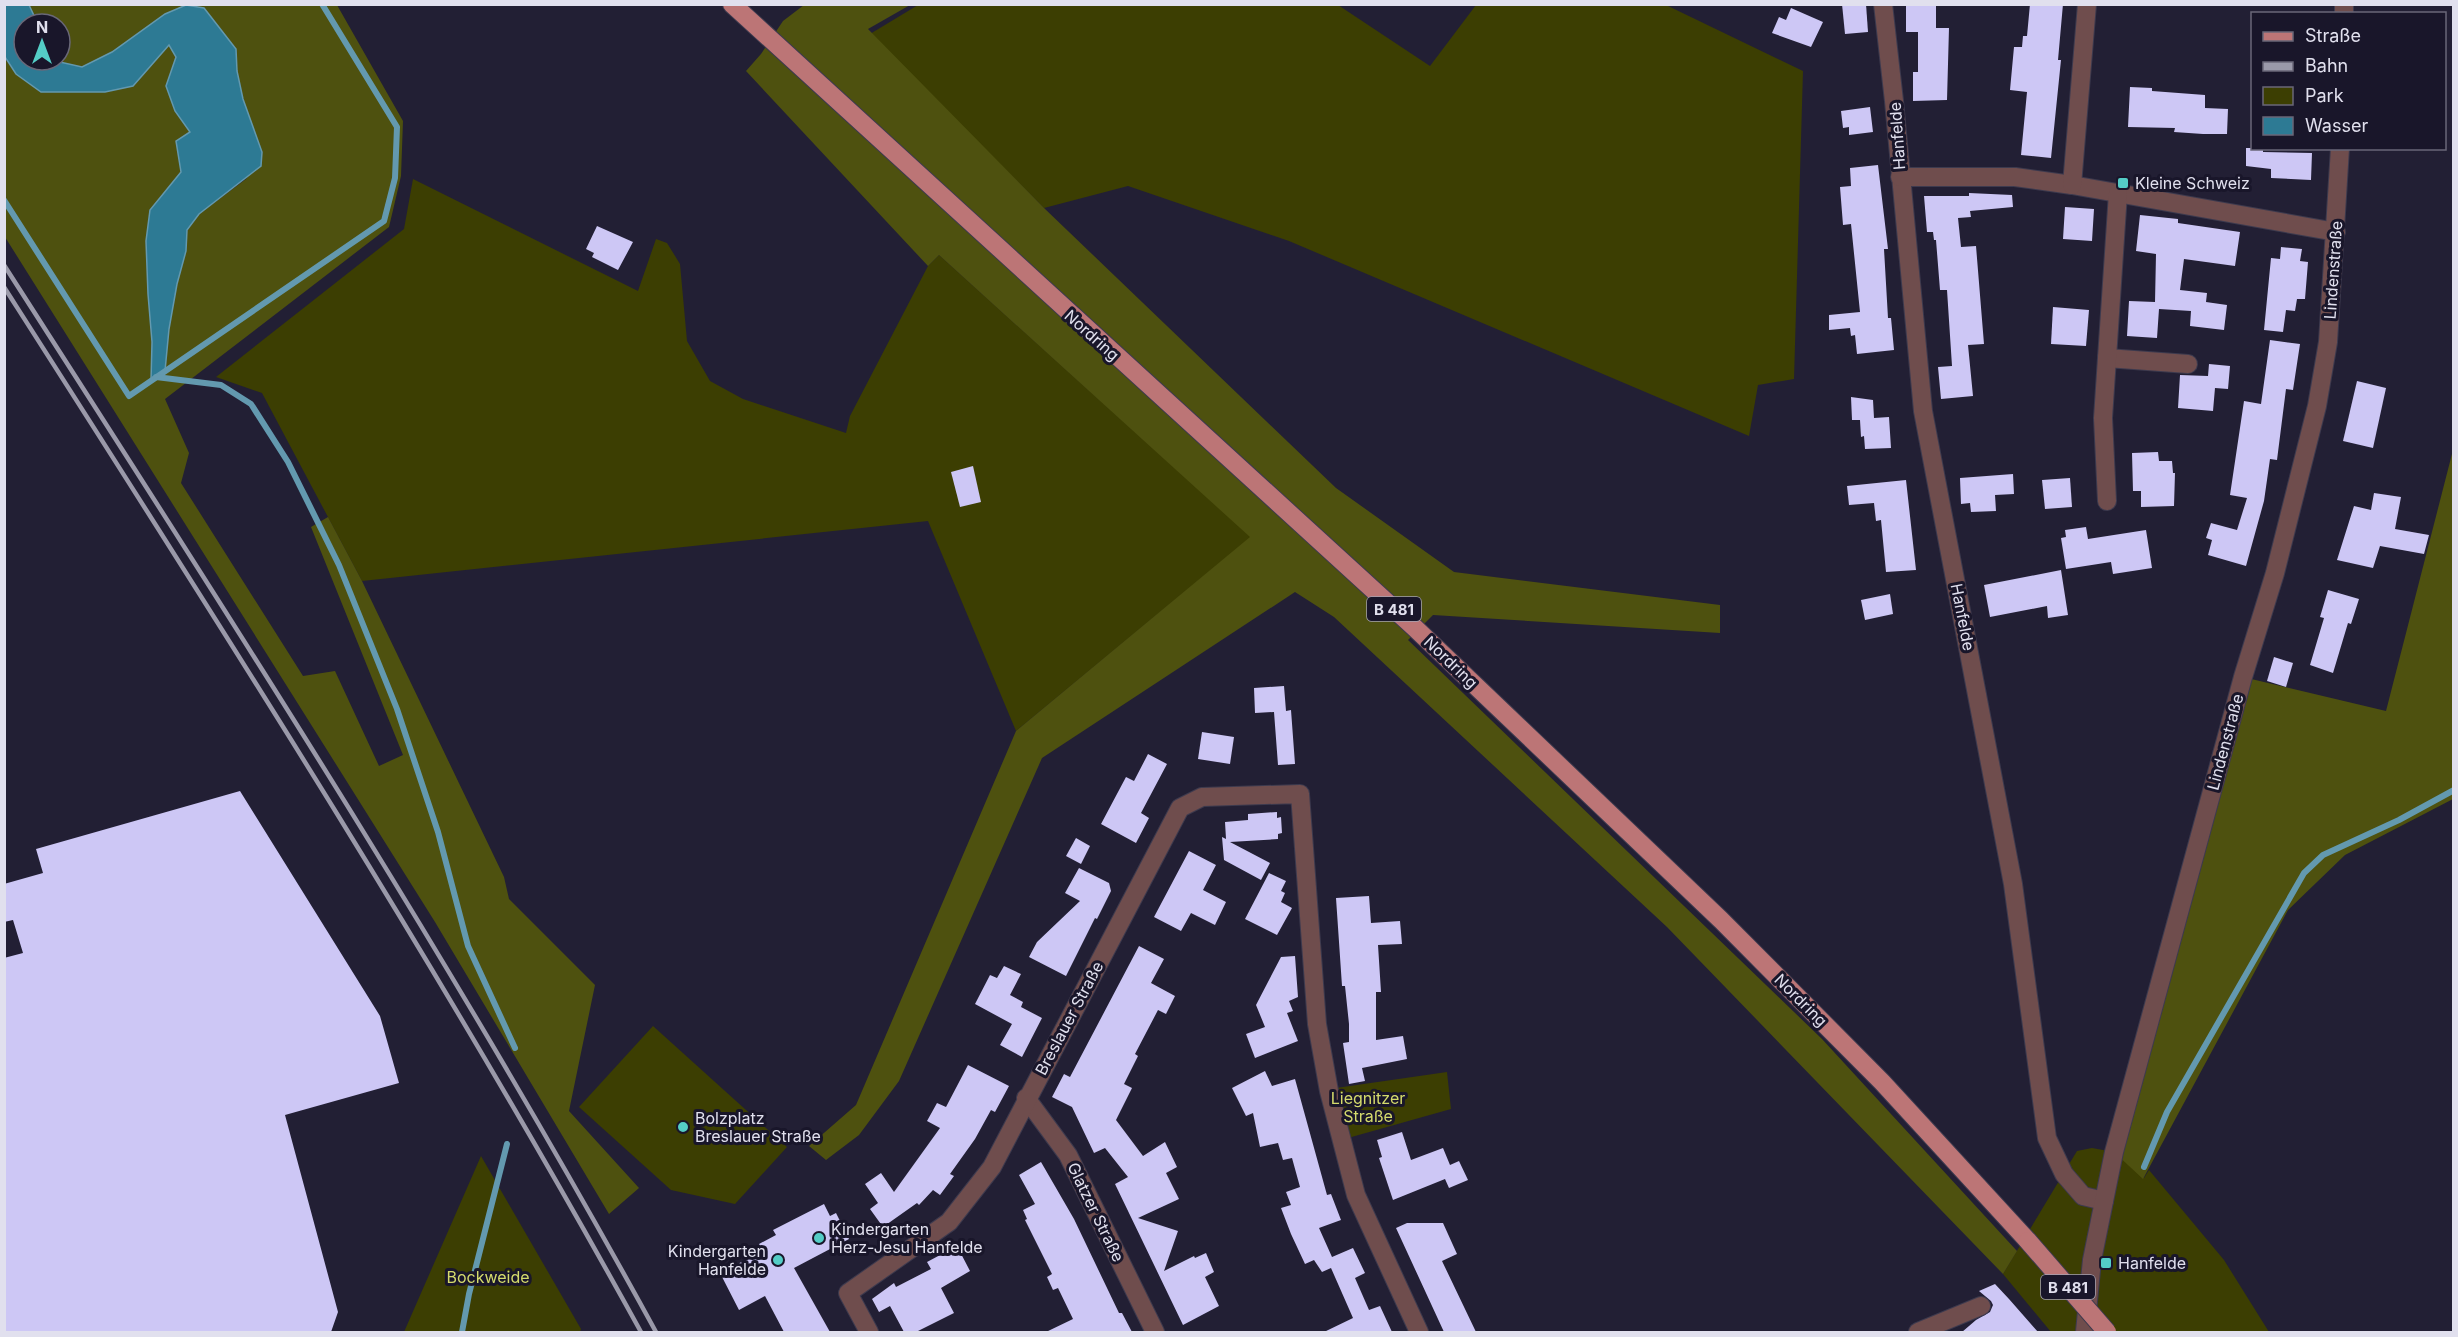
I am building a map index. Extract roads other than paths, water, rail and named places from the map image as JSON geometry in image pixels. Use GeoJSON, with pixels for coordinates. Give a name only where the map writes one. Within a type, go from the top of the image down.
{"type":"FeatureCollection","features":[{"type":"Feature","properties":{"kind":"main road","name":"Nordring"},"geometry":{"type":"LineString","coordinates":[[732,4],[1415,628],[1721,920],[1882,1082],[2108,1332]]}},
{"type":"Feature","properties":{"kind":"street","name":"Hanfelde"},"geometry":{"type":"LineString","coordinates":[[1883,4],[1923,411],[2013,884],[2048,1138],[2064,1174],[2083,1196],[2104,1201]]}},
{"type":"Feature","properties":{"kind":"street"},"geometry":{"type":"LineString","coordinates":[[2072,185],[2087,4]]}},
{"type":"Feature","properties":{"kind":"street","name":"Lindenstraße"},"geometry":{"type":"LineString","coordinates":[[2085,1332],[2092,1260],[2114,1152],[2243,677],[2275,573],[2317,406],[2328,342],[2340,150]]}},
{"type":"Feature","properties":{"kind":"street"},"geometry":{"type":"LineString","coordinates":[[1900,177],[2014,177],[2336,231]]}},
{"type":"Feature","properties":{"kind":"street"},"geometry":{"type":"LineString","coordinates":[[2107,501],[2103,418],[2118,193]]}},
{"type":"Feature","properties":{"kind":"street"},"geometry":{"type":"LineString","coordinates":[[2107,358],[2188,364]]}},
{"type":"Feature","properties":{"kind":"street","name":"Breslauer Straße"},"geometry":{"type":"LineString","coordinates":[[869,1332],[849,1293],[949,1222],[992,1167],[1026,1098],[1180,808],[1202,797],[1300,794],[1317,1024],[1329,1091],[1356,1195],[1419,1332]]}},
{"type":"Feature","properties":{"kind":"street","name":"Glatzer Straße"},"geometry":{"type":"LineString","coordinates":[[1026,1098],[1068,1155],[1155,1332]]}},
{"type":"Feature","properties":{"kind":"street"},"geometry":{"type":"LineString","coordinates":[[1918,1332],[1981,1306]]}},
{"type":"Feature","properties":{"kind":"water"},"geometry":{"type":"Polygon","coordinates":[[[4,5],[29,5],[32,12],[12,12],[12,68],[5,57],[4,5]]]}},
{"type":"Feature","properties":{"kind":"water"},"geometry":{"type":"Polygon","coordinates":[[[186,5],[204,8],[236,49],[237,71],[243,99],[262,152],[261,166],[199,214],[187,230],[186,251],[169,329],[165,371],[151,381],[152,342],[146,241],[150,210],[181,172],[176,141],[190,132],[175,111],[166,86],[176,57],[169,45],[133,86],[105,92],[41,92],[15,72],[72,72],[72,65],[82,67],[112,52],[165,14],[186,5]]]}},
{"type":"Feature","properties":{"kind":"waterway"},"geometry":{"type":"LineString","coordinates":[[4,200],[129,396],[384,221],[395,178],[397,127],[322,4]]}},
{"type":"Feature","properties":{"kind":"waterway"},"geometry":{"type":"LineString","coordinates":[[156,377],[221,385],[251,404],[288,462],[339,565],[397,709],[438,832],[468,946],[515,1048]]}},
{"type":"Feature","properties":{"kind":"waterway"},"geometry":{"type":"LineString","coordinates":[[2144,1167],[2167,1112],[2304,873],[2323,855],[2399,820],[2454,790]]}},
{"type":"Feature","properties":{"kind":"waterway"},"geometry":{"type":"LineString","coordinates":[[462,1332],[469,1294],[507,1144]]}},
{"type":"Feature","properties":{"kind":"railway"},"geometry":{"type":"LineString","coordinates":[[4,265],[256,660],[421,926],[580,1195],[656,1332]]}},
{"type":"Feature","properties":{"kind":"railway"},"geometry":{"type":"LineString","coordinates":[[4,287],[169,545],[411,935],[566,1198],[641,1332]]}},
{"type":"Feature","properties":{"kind":"place","name":"Kleine Schweiz"},"geometry":{"type":"Point","coordinates":[2123,183]}},
{"type":"Feature","properties":{"kind":"place","name":"Bolzplatz Breslauer Straße"},"geometry":{"type":"Point","coordinates":[683,1127]}},
{"type":"Feature","properties":{"kind":"place","name":"Kindergarten Herz-Jesu Hanfelde"},"geometry":{"type":"Point","coordinates":[819,1238]}},
{"type":"Feature","properties":{"kind":"place","name":"Kindergarten Hanfelde"},"geometry":{"type":"Point","coordinates":[778,1260]}},
{"type":"Feature","properties":{"kind":"place","name":"Hanfelde"},"geometry":{"type":"Point","coordinates":[2106,1263]}},
{"type":"Feature","properties":{"kind":"park label","name":"Liegnitzer Straße"},"geometry":{"type":"Point","coordinates":[1368,1107]}},
{"type":"Feature","properties":{"kind":"park label","name":"Bockweide"},"geometry":{"type":"Point","coordinates":[488,1277]}}]}
